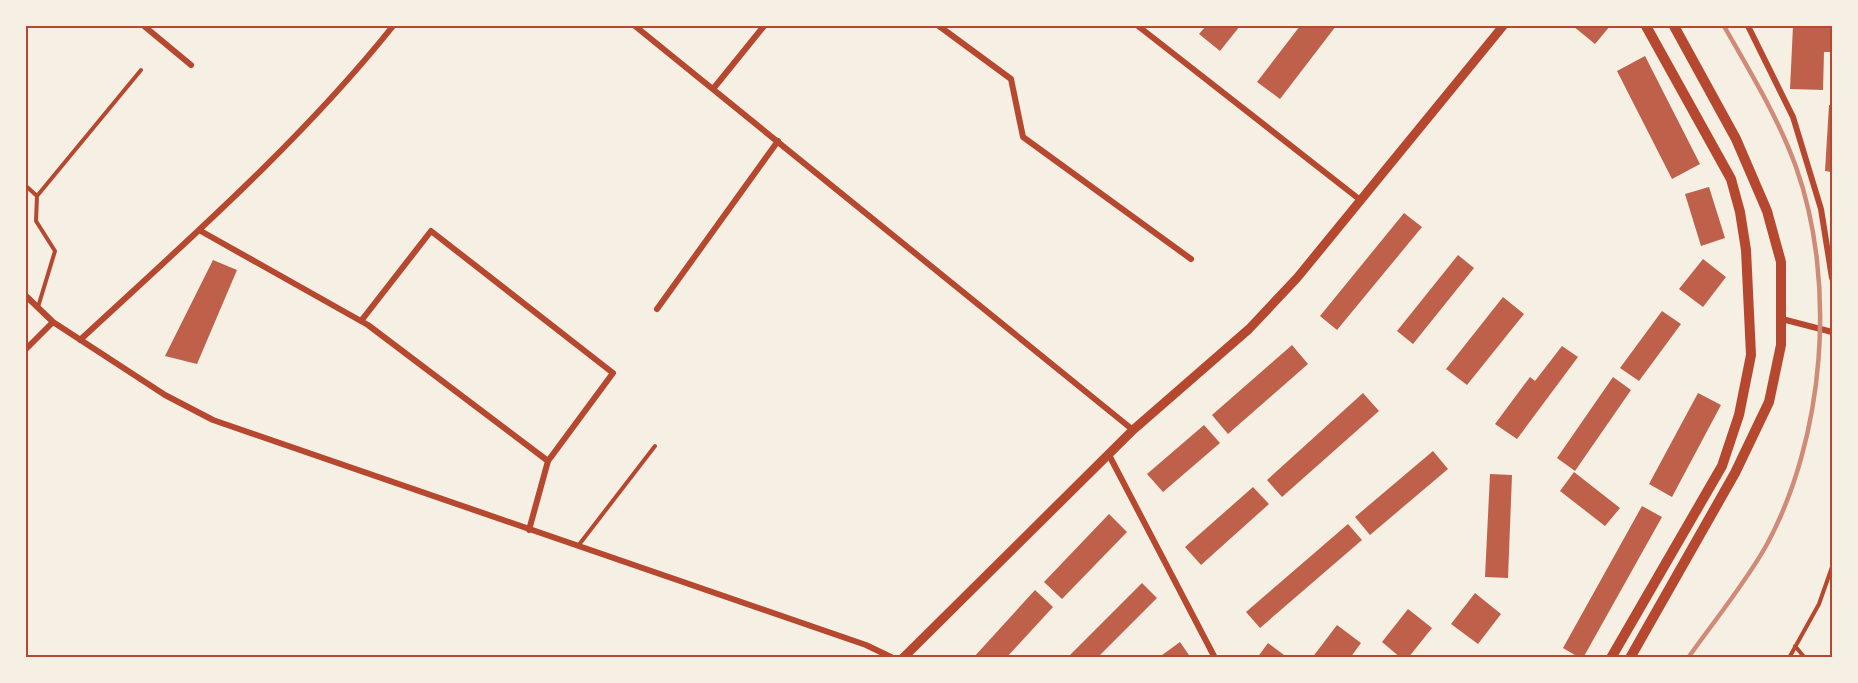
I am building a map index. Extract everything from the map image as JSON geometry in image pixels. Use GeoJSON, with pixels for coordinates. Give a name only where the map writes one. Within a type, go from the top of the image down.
{"type":"FeatureCollection","features":[{"type":"Feature","properties":{"kind":"main road"},"geometry":{"type":"LineString","coordinates":[[1611,657],[1722,466],[1738,415],[1751,355],[1746,250],[1740,212],[1731,179],[1646,26]]}},
{"type":"Feature","properties":{"kind":"main road"},"geometry":{"type":"LineString","coordinates":[[1630,657],[1735,473],[1769,402],[1781,345],[1781,262],[1755,179],[1674,26]]}},
{"type":"Feature","properties":{"kind":"street"},"geometry":{"type":"LineString","coordinates":[[144,26],[191,65]]}},
{"type":"Feature","properties":{"kind":"street"},"geometry":{"type":"LineString","coordinates":[[80,339],[199,230],[323,107],[393,26]]}},
{"type":"Feature","properties":{"kind":"street"},"geometry":{"type":"LineString","coordinates":[[635,26],[1133,430]]}},
{"type":"Feature","properties":{"kind":"street"},"geometry":{"type":"LineString","coordinates":[[713,89],[764,26]]}},
{"type":"Feature","properties":{"kind":"street"},"geometry":{"type":"LineString","coordinates":[[939,26],[1011,79],[1023,136],[1191,259]]}},
{"type":"Feature","properties":{"kind":"street"},"geometry":{"type":"LineString","coordinates":[[1138,26],[1359,199]]}},
{"type":"Feature","properties":{"kind":"street"},"geometry":{"type":"LineString","coordinates":[[903,657],[1133,430],[1249,329],[1297,278],[1359,199],[1503,26]]}},
{"type":"Feature","properties":{"kind":"street"},"geometry":{"type":"LineString","coordinates":[[1748,26],[1793,117],[1821,209],[1833,278]]}},
{"type":"Feature","properties":{"kind":"street"},"geometry":{"type":"LineString","coordinates":[[657,309],[778,141]]}},
{"type":"Feature","properties":{"kind":"street"},"geometry":{"type":"LineString","coordinates":[[199,230],[361,321],[548,461]]}},
{"type":"Feature","properties":{"kind":"street"},"geometry":{"type":"LineString","coordinates":[[361,321],[431,231],[613,373],[548,461],[529,530]]}},
{"type":"Feature","properties":{"kind":"street"},"geometry":{"type":"LineString","coordinates":[[26,296],[53,322],[165,395],[213,420],[866,645],[893,657]]}},
{"type":"Feature","properties":{"kind":"street"},"geometry":{"type":"LineString","coordinates":[[1782,319],[1833,332]]}},
{"type":"Feature","properties":{"kind":"street"},"geometry":{"type":"LineString","coordinates":[[26,349],[53,322]]}},
{"type":"Feature","properties":{"kind":"street"},"geometry":{"type":"LineString","coordinates":[[1109,455],[1215,657]]}},
{"type":"Feature","properties":{"kind":"lane"},"geometry":{"type":"LineString","coordinates":[[38,307],[55,251],[36,221],[37,196],[141,70]]}},
{"type":"Feature","properties":{"kind":"lane"},"geometry":{"type":"LineString","coordinates":[[26,186],[37,196]]}},
{"type":"Feature","properties":{"kind":"lane"},"geometry":{"type":"LineString","coordinates":[[578,546],[655,446]]}},
{"type":"Feature","properties":{"kind":"lane"},"geometry":{"type":"LineString","coordinates":[[1789,657],[1820,604],[1833,567]]}},
{"type":"Feature","properties":{"kind":"lane"},"geometry":{"type":"LineString","coordinates":[[1795,646],[1805,657]]}},
{"type":"Feature","properties":{"kind":"building"},"geometry":{"type":"Polygon","coordinates":[[[1206,26],[1240,26],[1220,51],[1199,34],[1206,26]]]}},
{"type":"Feature","properties":{"kind":"building"},"geometry":{"type":"Polygon","coordinates":[[[1300,26],[1336,26],[1280,99],[1257,82],[1300,26]]]}},
{"type":"Feature","properties":{"kind":"building"},"geometry":{"type":"Polygon","coordinates":[[[1573,26],[1610,26],[1595,44],[1573,26]]]}},
{"type":"Feature","properties":{"kind":"building"},"geometry":{"type":"Polygon","coordinates":[[[1793,26],[1832,26],[1832,52],[1824,52],[1823,90],[1790,89],[1793,26]]]}},
{"type":"Feature","properties":{"kind":"building"},"geometry":{"type":"Polygon","coordinates":[[[1645,56],[1700,164],[1672,179],[1617,71],[1645,56]]]}},
{"type":"Feature","properties":{"kind":"building"},"geometry":{"type":"Polygon","coordinates":[[[1829,105],[1832,105],[1832,172],[1825,171],[1829,105]]]}},
{"type":"Feature","properties":{"kind":"building"},"geometry":{"type":"Polygon","coordinates":[[[1709,187],[1725,238],[1701,246],[1685,194],[1709,187]]]}},
{"type":"Feature","properties":{"kind":"building"},"geometry":{"type":"Polygon","coordinates":[[[1404,213],[1422,227],[1337,330],[1320,316],[1404,213]]]}},
{"type":"Feature","properties":{"kind":"building"},"geometry":{"type":"Polygon","coordinates":[[[1458,255],[1474,268],[1413,344],[1397,331],[1458,255]]]}},
{"type":"Feature","properties":{"kind":"building"},"geometry":{"type":"Polygon","coordinates":[[[1703,259],[1726,277],[1703,307],[1679,289],[1703,259]]]}},
{"type":"Feature","properties":{"kind":"building"},"geometry":{"type":"Polygon","coordinates":[[[213,260],[237,270],[197,364],[165,356],[213,260]]]}},
{"type":"Feature","properties":{"kind":"building"},"geometry":{"type":"Polygon","coordinates":[[[1503,297],[1524,314],[1467,385],[1446,369],[1503,297]]]}},
{"type":"Feature","properties":{"kind":"building"},"geometry":{"type":"Polygon","coordinates":[[[1662,311],[1681,324],[1639,381],[1620,368],[1662,311]]]}},
{"type":"Feature","properties":{"kind":"building"},"geometry":{"type":"Polygon","coordinates":[[[1292,345],[1308,364],[1228,434],[1212,415],[1292,345]]]}},
{"type":"Feature","properties":{"kind":"building"},"geometry":{"type":"Polygon","coordinates":[[[1562,346],[1578,357],[1517,439],[1495,424],[1530,377],[1535,381],[1562,346]]]}},
{"type":"Feature","properties":{"kind":"building"},"geometry":{"type":"Polygon","coordinates":[[[1613,377],[1631,390],[1575,471],[1557,458],[1613,377]]]}},
{"type":"Feature","properties":{"kind":"building"},"geometry":{"type":"Polygon","coordinates":[[[1363,393],[1379,411],[1282,497],[1267,480],[1363,393]]]}},
{"type":"Feature","properties":{"kind":"building"},"geometry":{"type":"Polygon","coordinates":[[[1698,393],[1721,405],[1672,497],[1649,484],[1698,393]]]}},
{"type":"Feature","properties":{"kind":"building"},"geometry":{"type":"Polygon","coordinates":[[[1204,425],[1220,443],[1163,492],[1147,474],[1204,425]]]}},
{"type":"Feature","properties":{"kind":"building"},"geometry":{"type":"Polygon","coordinates":[[[1433,451],[1448,469],[1370,535],[1355,517],[1433,451]]]}},
{"type":"Feature","properties":{"kind":"building"},"geometry":{"type":"Polygon","coordinates":[[[1574,472],[1620,508],[1605,526],[1560,491],[1574,472]]]}},
{"type":"Feature","properties":{"kind":"building"},"geometry":{"type":"Polygon","coordinates":[[[1490,474],[1512,475],[1508,578],[1485,577],[1490,474]]]}},
{"type":"Feature","properties":{"kind":"building"},"geometry":{"type":"Polygon","coordinates":[[[1253,487],[1269,504],[1201,565],[1185,547],[1253,487]]]}},
{"type":"Feature","properties":{"kind":"building"},"geometry":{"type":"Polygon","coordinates":[[[1642,506],[1662,517],[1583,658],[1580,658],[1563,648],[1642,506]]]}},
{"type":"Feature","properties":{"kind":"building"},"geometry":{"type":"Polygon","coordinates":[[[1109,514],[1127,532],[1062,599],[1044,582],[1109,514]]]}},
{"type":"Feature","properties":{"kind":"building"},"geometry":{"type":"Polygon","coordinates":[[[1348,524],[1362,540],[1260,628],[1246,612],[1348,524]]]}},
{"type":"Feature","properties":{"kind":"building"},"geometry":{"type":"Polygon","coordinates":[[[1142,583],[1157,598],[1097,658],[1073,658],[1070,655],[1142,583]]]}},
{"type":"Feature","properties":{"kind":"building"},"geometry":{"type":"Polygon","coordinates":[[[1035,590],[1053,607],[1006,658],[973,658],[1035,590]]]}},
{"type":"Feature","properties":{"kind":"building"},"geometry":{"type":"Polygon","coordinates":[[[1475,593],[1501,614],[1478,644],[1451,624],[1475,593]]]}},
{"type":"Feature","properties":{"kind":"building"},"geometry":{"type":"Polygon","coordinates":[[[1408,609],[1432,628],[1408,658],[1401,658],[1382,642],[1408,609]]]}},
{"type":"Feature","properties":{"kind":"building"},"geometry":{"type":"Polygon","coordinates":[[[1337,625],[1361,643],[1350,658],[1312,658],[1337,625]]]}},
{"type":"Feature","properties":{"kind":"building"},"geometry":{"type":"Polygon","coordinates":[[[1180,642],[1191,658],[1158,658],[1180,642]]]}},
{"type":"Feature","properties":{"kind":"building"},"geometry":{"type":"Polygon","coordinates":[[[1268,643],[1288,658],[1257,658],[1268,643]]]}},
{"type":"Feature","properties":{"kind":"railway"},"geometry":{"type":"LineString","coordinates":[[1688,658],[1739,589],[1766,546],[1786,503],[1801,457],[1812,409],[1818,359],[1820,309],[1817,260],[1809,212],[1796,167],[1781,130],[1724,26]]}}]}
